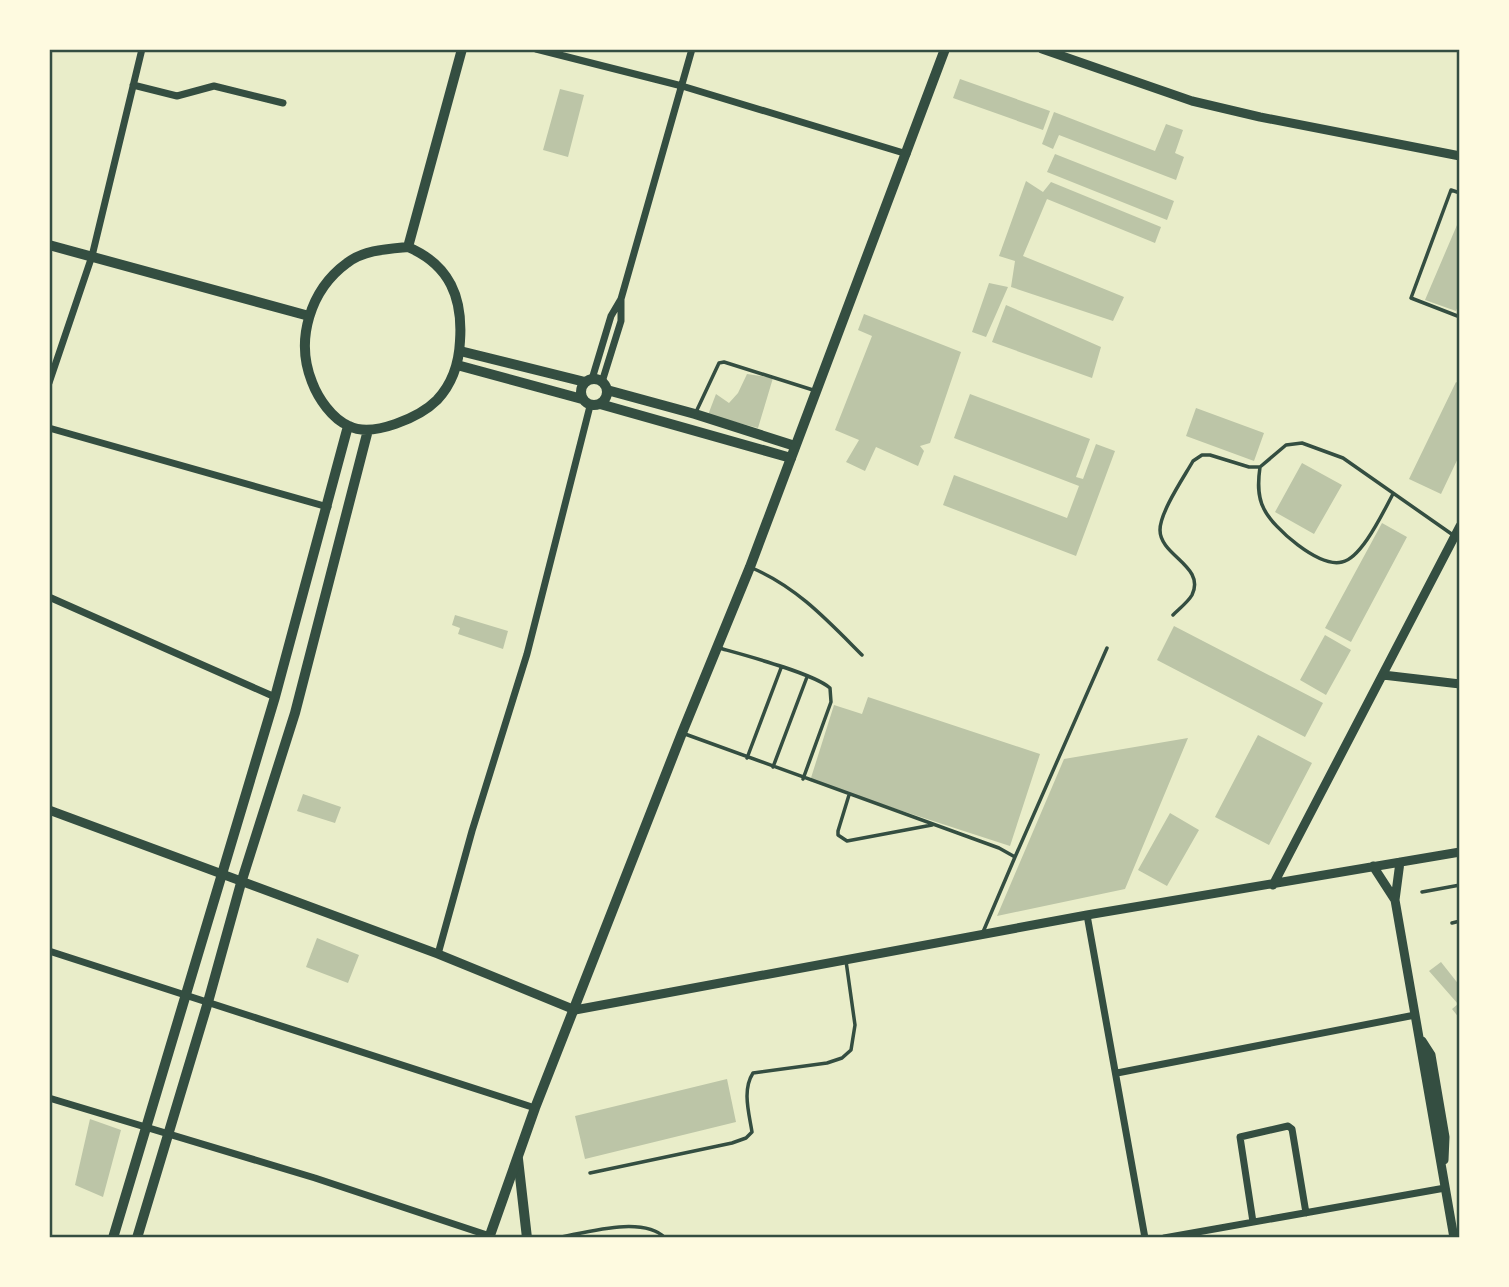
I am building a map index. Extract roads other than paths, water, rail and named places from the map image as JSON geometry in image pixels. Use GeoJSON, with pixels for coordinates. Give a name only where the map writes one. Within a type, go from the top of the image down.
{"type":"FeatureCollection","features":[{"type":"Feature","properties":{"kind":"main road"},"geometry":{"type":"LineString","coordinates":[[408,247],[462,49]]}},
{"type":"Feature","properties":{"kind":"main road"},"geometry":{"type":"LineString","coordinates":[[490,1237],[535,1108],[750,567],[945,49]]}},
{"type":"Feature","properties":{"kind":"main road"},"geometry":{"type":"LineString","coordinates":[[49,245],[309,316]]}},
{"type":"Feature","properties":{"kind":"main road"},"geometry":{"type":"LineString","coordinates":[[408,247],[423,253],[436,265],[455,292],[460,306],[461,323],[457,365],[449,384],[426,409],[398,424],[368,430],[348,426],[323,403],[309,376],[304,346],[309,316],[324,287],[348,262],[376,250],[408,247]]}},
{"type":"Feature","properties":{"kind":"main road"},"geometry":{"type":"LineString","coordinates":[[460,351],[597,383],[795,446]]}},
{"type":"Feature","properties":{"kind":"main road"},"geometry":{"type":"LineString","coordinates":[[457,365],[791,458]]}},
{"type":"Feature","properties":{"kind":"main road"},"geometry":{"type":"LineString","coordinates":[[591,403],[604,401],[597,383]]}},
{"type":"Feature","properties":{"kind":"main road"},"geometry":{"type":"LineString","coordinates":[[591,403],[580,389],[597,383]]}},
{"type":"Feature","properties":{"kind":"main road"},"geometry":{"type":"LineString","coordinates":[[113,1238],[275,697],[348,426]]}},
{"type":"Feature","properties":{"kind":"main road"},"geometry":{"type":"LineString","coordinates":[[137,1238],[241,883],[295,713],[368,430]]}},
{"type":"Feature","properties":{"kind":"main road"},"geometry":{"type":"LineString","coordinates":[[518,1158],[527,1238]]}},
{"type":"Feature","properties":{"kind":"street"},"geometry":{"type":"LineString","coordinates":[[49,383],[92,256],[142,49]]}},
{"type":"Feature","properties":{"kind":"street"},"geometry":{"type":"LineString","coordinates":[[536,49],[682,86],[907,155]]}},
{"type":"Feature","properties":{"kind":"street"},"geometry":{"type":"LineString","coordinates":[[597,383],[621,321],[621,299],[692,49]]}},
{"type":"Feature","properties":{"kind":"street"},"geometry":{"type":"LineString","coordinates":[[1042,49],[1192,101],[1460,156]]}},
{"type":"Feature","properties":{"kind":"street"},"geometry":{"type":"LineString","coordinates":[[133,85],[177,96],[214,86],[284,103]]}},
{"type":"Feature","properties":{"kind":"street"},"geometry":{"type":"LineString","coordinates":[[438,954],[472,831],[527,654],[591,403]]}},
{"type":"Feature","properties":{"kind":"street"},"geometry":{"type":"LineString","coordinates":[[49,428],[328,507]]}},
{"type":"Feature","properties":{"kind":"street"},"geometry":{"type":"LineString","coordinates":[[1273,884],[1460,526]]}},
{"type":"Feature","properties":{"kind":"street"},"geometry":{"type":"LineString","coordinates":[[49,597],[275,697]]}},
{"type":"Feature","properties":{"kind":"street"},"geometry":{"type":"LineString","coordinates":[[1382,675],[1460,684]]}},
{"type":"Feature","properties":{"kind":"street"},"geometry":{"type":"LineString","coordinates":[[49,810],[438,954],[575,1010],[846,958],[1460,852]]}},
{"type":"Feature","properties":{"kind":"street"},"geometry":{"type":"LineString","coordinates":[[1400,862],[1395,900],[1419,1037],[1431,1055],[1445,1137],[1443,1177],[1454,1238]]}},
{"type":"Feature","properties":{"kind":"street"},"geometry":{"type":"LineString","coordinates":[[1373,866],[1395,900]]}},
{"type":"Feature","properties":{"kind":"street"},"geometry":{"type":"LineString","coordinates":[[1087,915],[1145,1238]]}},
{"type":"Feature","properties":{"kind":"street"},"geometry":{"type":"LineString","coordinates":[[49,951],[535,1108]]}},
{"type":"Feature","properties":{"kind":"street"},"geometry":{"type":"LineString","coordinates":[[1117,1073],[1415,1015]]}},
{"type":"Feature","properties":{"kind":"street"},"geometry":{"type":"LineString","coordinates":[[49,1098],[315,1178],[490,1237]]}},
{"type":"Feature","properties":{"kind":"street"},"geometry":{"type":"LineString","coordinates":[[1253,1222],[1240,1137],[1288,1126],[1292,1129],[1306,1213]]}},
{"type":"Feature","properties":{"kind":"street"},"geometry":{"type":"LineString","coordinates":[[1164,1238],[1445,1188]]}},
{"type":"Feature","properties":{"kind":"lane"},"geometry":{"type":"LineString","coordinates":[[1460,193],[1451,190],[1411,298],[1460,317]]}},
{"type":"Feature","properties":{"kind":"lane"},"geometry":{"type":"LineString","coordinates":[[695,414],[719,363],[724,362],[817,392]]}},
{"type":"Feature","properties":{"kind":"lane"},"geometry":{"type":"LineString","coordinates":[[1173,615],[1191,596],[1195,584],[1192,574],[1166,548],[1160,529],[1163,517],[1193,461],[1202,455],[1259,467],[1286,445],[1302,443],[1343,457],[1455,537]]}},
{"type":"Feature","properties":{"kind":"lane"},"geometry":{"type":"LineString","coordinates":[[1259,467],[1258,488],[1264,510],[1284,534],[1310,553],[1329,562],[1342,563],[1355,555],[1394,494]]}},
{"type":"Feature","properties":{"kind":"lane"},"geometry":{"type":"LineString","coordinates":[[750,567],[788,586],[812,604],[862,655]]}},
{"type":"Feature","properties":{"kind":"lane"},"geometry":{"type":"LineString","coordinates":[[717,647],[781,667],[830,688],[831,697],[803,779]]}},
{"type":"Feature","properties":{"kind":"lane"},"geometry":{"type":"LineString","coordinates":[[982,934],[1107,648]]}},
{"type":"Feature","properties":{"kind":"lane"},"geometry":{"type":"LineString","coordinates":[[747,758],[781,667]]}},
{"type":"Feature","properties":{"kind":"lane"},"geometry":{"type":"LineString","coordinates":[[773,767],[807,677]]}},
{"type":"Feature","properties":{"kind":"lane"},"geometry":{"type":"LineString","coordinates":[[682,733],[999,848],[1015,857]]}},
{"type":"Feature","properties":{"kind":"lane"},"geometry":{"type":"LineString","coordinates":[[849,795],[838,831],[838,835],[848,841],[934,825]]}},
{"type":"Feature","properties":{"kind":"lane"},"geometry":{"type":"LineString","coordinates":[[1422,892],[1460,885]]}},
{"type":"Feature","properties":{"kind":"lane"},"geometry":{"type":"LineString","coordinates":[[1452,923],[1460,921]]}},
{"type":"Feature","properties":{"kind":"lane"},"geometry":{"type":"LineString","coordinates":[[590,1174],[746,1138],[752,1132],[748,1081],[753,1073],[827,1063],[842,1058],[850,1050],[855,1025],[846,958]]}},
{"type":"Feature","properties":{"kind":"lane"},"geometry":{"type":"LineString","coordinates":[[556,1238],[625,1226],[650,1227],[665,1238]]}}]}
